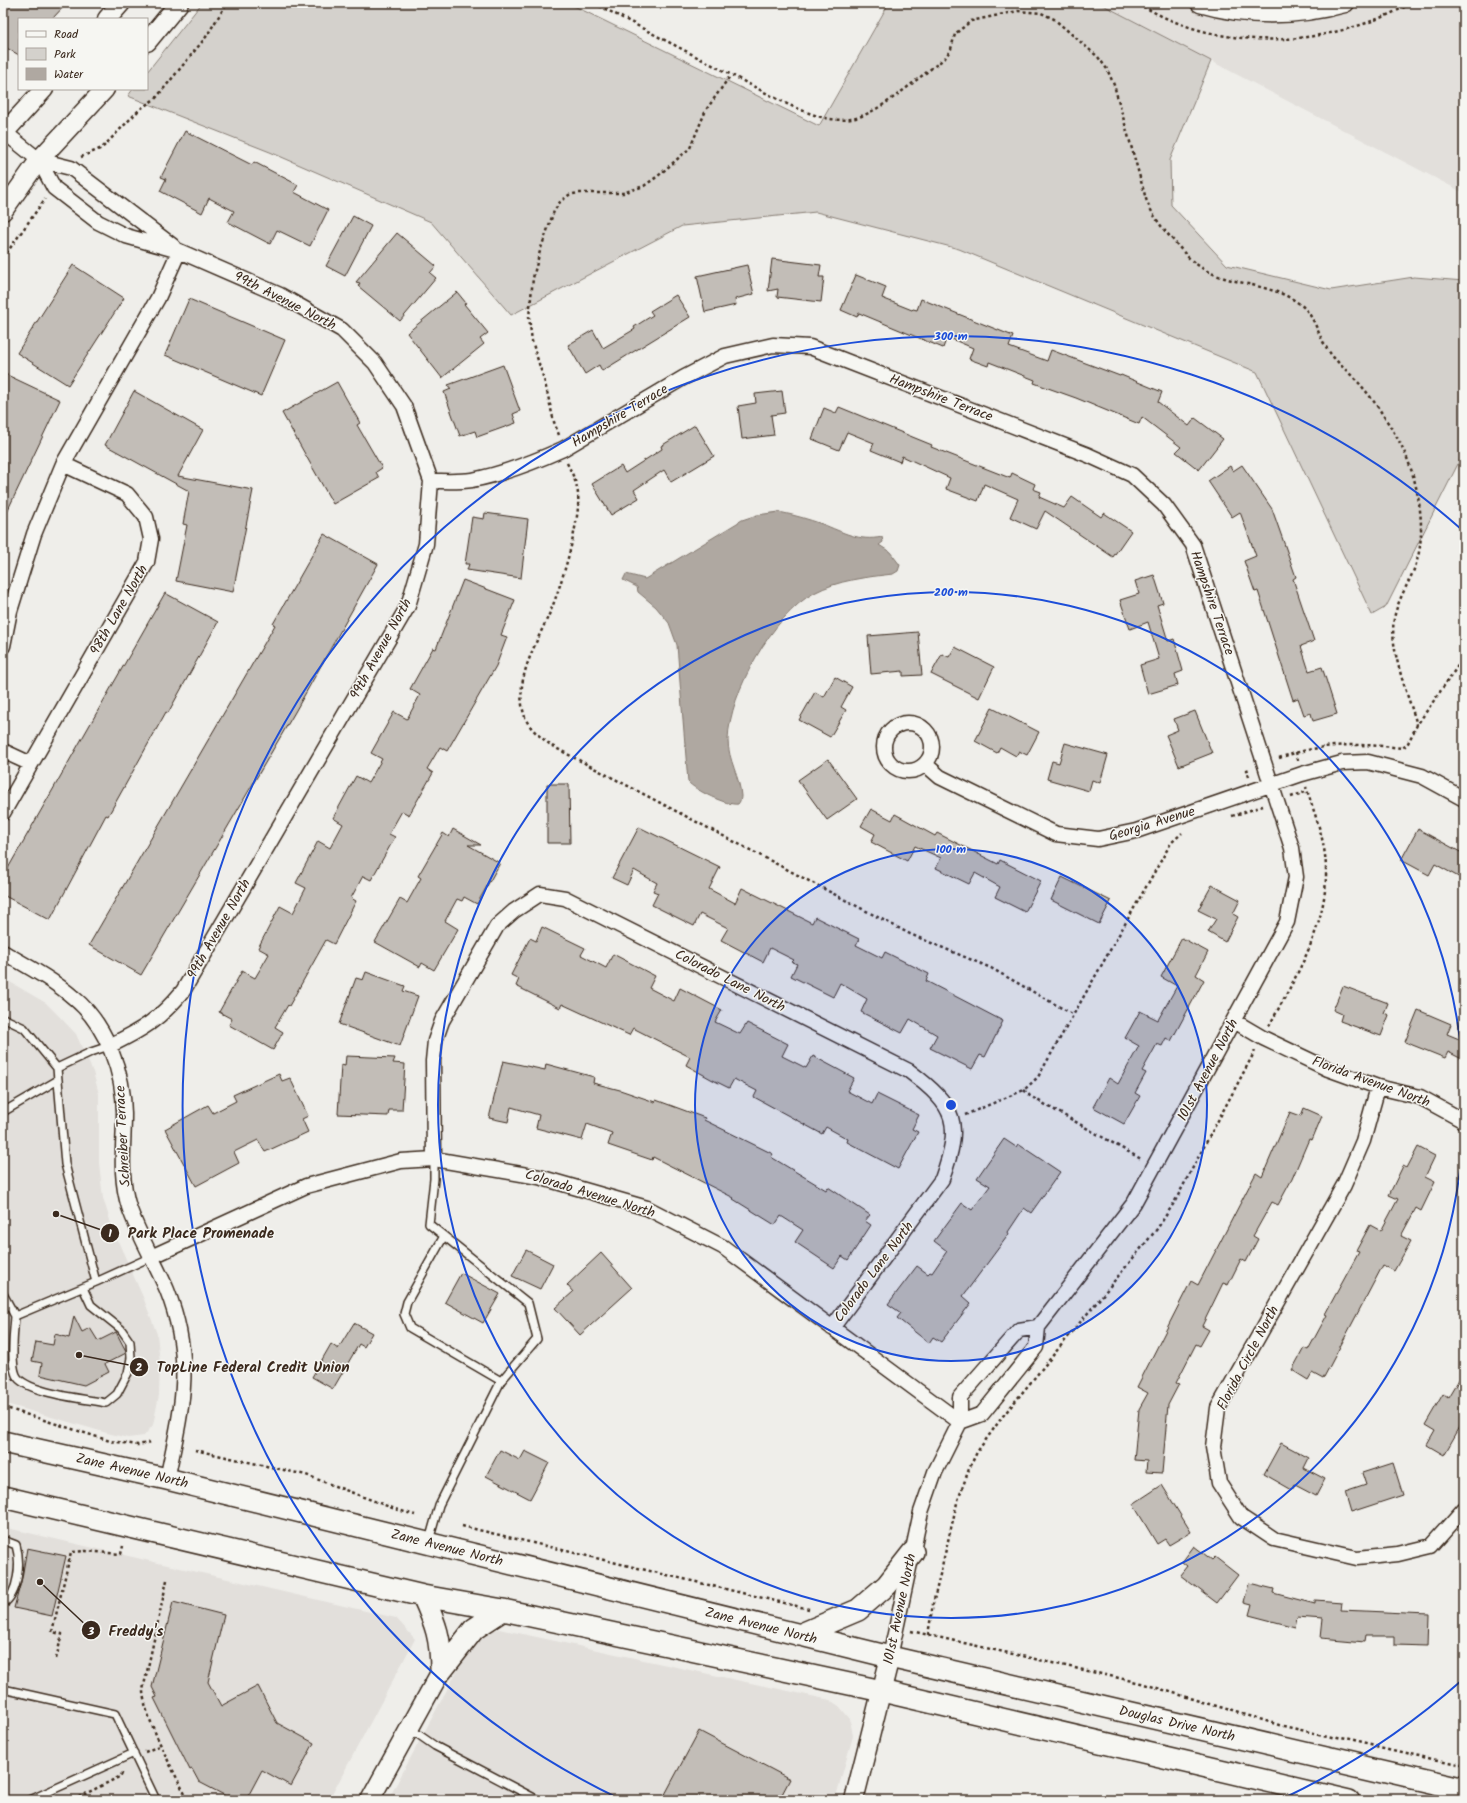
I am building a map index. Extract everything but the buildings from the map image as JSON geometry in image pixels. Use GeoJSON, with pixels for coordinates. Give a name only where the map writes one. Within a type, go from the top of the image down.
{"type":"FeatureCollection","features":[{"type":"Feature","properties":{"kind":"main road","name":"Zane Avenue North"},"geometry":{"type":"LineString","coordinates":[[3,1442],[167,1479],[890,1657]]}},
{"type":"Feature","properties":{"kind":"main road"},"geometry":{"type":"LineString","coordinates":[[3,1496],[423,1596],[503,1610],[882,1691],[1348,1800]]}},
{"type":"Feature","properties":{"kind":"main road"},"geometry":{"type":"LineString","coordinates":[[799,1635],[858,1610],[886,1585],[913,1552]]}},
{"type":"Feature","properties":{"kind":"main road"},"geometry":{"type":"LineString","coordinates":[[423,1596],[437,1626],[441,1671]]}},
{"type":"Feature","properties":{"kind":"main road"},"geometry":{"type":"LineString","coordinates":[[441,1671],[474,1629],[503,1610]]}},
{"type":"Feature","properties":{"kind":"main road","name":"Douglas Drive North"},"geometry":{"type":"LineString","coordinates":[[890,1657],[1464,1790]]}},
{"type":"Feature","properties":{"kind":"street"},"geometry":{"type":"LineString","coordinates":[[108,18],[121,3]]}},
{"type":"Feature","properties":{"kind":"street"},"geometry":{"type":"LineString","coordinates":[[148,41],[179,3]]}},
{"type":"Feature","properties":{"kind":"street"},"geometry":{"type":"LineString","coordinates":[[1200,3],[1216,8],[1254,13],[1294,13],[1345,3]]}},
{"type":"Feature","properties":{"kind":"street"},"geometry":{"type":"LineString","coordinates":[[39,160],[3,132],[43,90]]}},
{"type":"Feature","properties":{"kind":"street"},"geometry":{"type":"LineString","coordinates":[[3,211],[39,160],[104,90]]}},
{"type":"Feature","properties":{"kind":"street","name":"99th Avenue North"},"geometry":{"type":"LineString","coordinates":[[39,160],[71,168],[180,251]]}},
{"type":"Feature","properties":{"kind":"street","name":"99th Avenue North"},"geometry":{"type":"LineString","coordinates":[[39,160],[54,188],[98,222],[126,236],[180,251],[280,295],[342,330],[375,363],[404,406],[431,481],[426,544],[408,606],[183,992],[168,1009],[152,1023],[109,1046]]}},
{"type":"Feature","properties":{"kind":"street"},"geometry":{"type":"LineString","coordinates":[[3,646],[10,611],[34,534],[62,464],[158,298],[180,251]]}},
{"type":"Feature","properties":{"kind":"street","name":"Hampshire Terrace"},"geometry":{"type":"LineString","coordinates":[[431,481],[470,480],[501,472],[546,457],[563,449],[683,378],[725,356],[773,345],[810,347],[1088,455],[1132,474],[1164,505],[1193,545],[1272,784]]}},
{"type":"Feature","properties":{"kind":"street","name":"98th Lane North"},"geometry":{"type":"LineString","coordinates":[[3,813],[147,562],[151,539],[146,517],[128,494],[62,464]]}},
{"type":"Feature","properties":{"kind":"street"},"geometry":{"type":"LineString","coordinates":[[3,751],[31,764]]}},
{"type":"Feature","properties":{"kind":"street","name":"Georgia Avenue"},"geometry":{"type":"LineString","coordinates":[[925,764],[940,777],[1056,834],[1098,839],[1136,831],[1272,784],[1336,765],[1368,762],[1422,776],[1464,799]]}},
{"type":"Feature","properties":{"kind":"street","name":"101st Avenue North"},"geometry":{"type":"LineString","coordinates":[[854,1800],[890,1657],[921,1512],[935,1472],[960,1422],[960,1396],[1019,1330],[1038,1327],[1134,1203],[1156,1166],[1287,922],[1296,877],[1292,848],[1272,784]]}},
{"type":"Feature","properties":{"kind":"street","name":"Colorado Lane North"},"geometry":{"type":"LineString","coordinates":[[434,1159],[433,1061],[435,1041],[442,1021],[497,926],[514,911],[540,894],[565,898],[909,1071],[930,1086],[944,1103],[952,1120],[954,1131],[952,1151],[942,1179],[832,1328]]}},
{"type":"Feature","properties":{"kind":"street","name":"Schreiber Terrace"},"geometry":{"type":"LineString","coordinates":[[3,952],[52,981],[76,999],[93,1019],[109,1046],[117,1066],[124,1113],[122,1152],[123,1181],[129,1207],[166,1289],[182,1336],[184,1383],[181,1407],[167,1479]]}},
{"type":"Feature","properties":{"kind":"street","name":"Florida Avenue North"},"geometry":{"type":"LineString","coordinates":[[1234,1021],[1262,1038],[1328,1070],[1378,1087],[1420,1097],[1464,1121]]}},
{"type":"Feature","properties":{"kind":"street","name":"Florida Circle North"},"geometry":{"type":"LineString","coordinates":[[1378,1087],[1362,1141],[1344,1185],[1218,1408],[1213,1447],[1219,1483],[1241,1517],[1274,1539],[1357,1558],[1398,1554],[1431,1546],[1464,1509]]}},
{"type":"Feature","properties":{"kind":"street","name":"Colorado Avenue North"},"geometry":{"type":"LineString","coordinates":[[151,1257],[306,1186],[401,1161],[434,1159],[539,1177],[647,1208],[723,1247],[960,1422]]}},
{"type":"Feature","properties":{"kind":"street"},"geometry":{"type":"LineString","coordinates":[[960,1422],[982,1414],[1036,1347],[1038,1327]]}},
{"type":"Feature","properties":{"kind":"street"},"geometry":{"type":"LineString","coordinates":[[370,1800],[441,1671]]}},
{"type":"Feature","properties":{"kind":"lane"},"geometry":{"type":"LineString","coordinates":[[3,1018],[24,1028],[56,1068],[65,1164],[96,1282]]}},
{"type":"Feature","properties":{"kind":"lane"},"geometry":{"type":"LineString","coordinates":[[56,1068],[91,1052],[109,1046]]}},
{"type":"Feature","properties":{"kind":"lane"},"geometry":{"type":"LineString","coordinates":[[3,1112],[58,1080]]}},
{"type":"Feature","properties":{"kind":"lane"},"geometry":{"type":"LineString","coordinates":[[429,1544],[439,1505],[501,1381],[537,1339],[528,1304],[429,1224],[434,1179],[434,1159]]}},
{"type":"Feature","properties":{"kind":"lane"},"geometry":{"type":"LineString","coordinates":[[444,1236],[406,1302],[404,1314],[410,1328],[501,1381]]}},
{"type":"Feature","properties":{"kind":"lane"},"geometry":{"type":"LineString","coordinates":[[15,1316],[83,1288],[151,1257]]}},
{"type":"Feature","properties":{"kind":"lane"},"geometry":{"type":"LineString","coordinates":[[3,1294],[15,1316],[13,1352],[16,1375],[23,1383],[35,1388],[106,1403],[117,1394],[128,1373],[132,1358],[130,1342],[121,1329],[91,1305],[83,1288]]}},
{"type":"Feature","properties":{"kind":"lane"},"geometry":{"type":"LineString","coordinates":[[3,1540],[16,1545],[19,1556],[17,1576],[10,1599],[3,1604]]}},
{"type":"Feature","properties":{"kind":"lane"},"geometry":{"type":"LineString","coordinates":[[3,1689],[115,1714],[156,1800]]}},
{"type":"Feature","properties":{"kind":"lane"},"geometry":{"type":"LineString","coordinates":[[409,1728],[435,1746],[538,1800]]}},
{"type":"Feature","properties":{"kind":"lane"},"geometry":{"type":"LineString","coordinates":[[30,1800],[134,1753]]}},
{"type":"Feature","properties":{"kind":"path"},"geometry":{"type":"LineString","coordinates":[[82,156],[102,148],[139,110],[156,98],[206,37],[227,3]]}},
{"type":"Feature","properties":{"kind":"path"},"geometry":{"type":"LineString","coordinates":[[594,3],[730,76],[806,112],[828,118],[851,119],[876,109],[941,62],[951,49],[955,34],[971,21],[1018,11],[1041,13],[1060,23],[1092,52],[1107,69],[1111,77],[1146,199],[1159,224],[1199,266],[1215,274],[1271,290],[1296,301],[1302,306],[1310,316],[1328,350],[1365,389],[1399,440],[1412,470],[1421,522],[1417,562],[1394,618],[1393,632],[1397,658],[1417,725]]}},
{"type":"Feature","properties":{"kind":"path"},"geometry":{"type":"LineString","coordinates":[[560,436],[554,422],[545,382],[532,341],[529,317],[533,278],[540,251],[554,211],[560,202],[569,195],[578,193],[623,193],[644,186],[690,148],[706,110],[730,76]]}},
{"type":"Feature","properties":{"kind":"path"},"geometry":{"type":"LineString","coordinates":[[3,258],[40,206]]}},
{"type":"Feature","properties":{"kind":"path"},"geometry":{"type":"LineString","coordinates":[[565,458],[576,485],[578,506],[570,548],[558,591],[528,663],[522,684],[522,707],[525,719],[531,728],[552,746],[910,934],[991,968],[1074,1015]]}},
{"type":"Feature","properties":{"kind":"path"},"geometry":{"type":"LineString","coordinates":[[1278,759],[1296,752],[1342,744],[1402,748],[1407,745],[1417,725],[1464,657]]}},
{"type":"Feature","properties":{"kind":"path"},"geometry":{"type":"LineString","coordinates":[[1269,1026],[1307,956],[1317,929],[1324,902],[1326,869],[1323,843],[1308,791]]}},
{"type":"Feature","properties":{"kind":"path"},"geometry":{"type":"LineString","coordinates":[[1231,816],[1259,808]]}},
{"type":"Feature","properties":{"kind":"path"},"geometry":{"type":"LineString","coordinates":[[952,1120],[1024,1090],[1038,1077],[1171,844],[1181,834],[1186,832]]}},
{"type":"Feature","properties":{"kind":"path"},"geometry":{"type":"LineString","coordinates":[[928,1635],[933,1604],[957,1503],[969,1469],[977,1452],[1003,1416],[1157,1229],[1174,1203],[1254,1054]]}},
{"type":"Feature","properties":{"kind":"path"},"geometry":{"type":"LineString","coordinates":[[1024,1090],[1030,1096],[1156,1166]]}},
{"type":"Feature","properties":{"kind":"path"},"geometry":{"type":"LineString","coordinates":[[3,1407],[110,1440],[138,1445],[152,1442]]}},
{"type":"Feature","properties":{"kind":"path"},"geometry":{"type":"LineString","coordinates":[[195,1450],[306,1475],[395,1509],[415,1514]]}},
{"type":"Feature","properties":{"kind":"path"},"geometry":{"type":"LineString","coordinates":[[462,1526],[814,1611]]}},
{"type":"Feature","properties":{"kind":"path"},"geometry":{"type":"LineString","coordinates":[[56,1659],[62,1634],[52,1632],[71,1552],[86,1551],[121,1554],[123,1546]]}},
{"type":"Feature","properties":{"kind":"path"},"geometry":{"type":"LineString","coordinates":[[167,1580],[143,1690],[143,1699],[161,1745],[188,1800]]}},
{"type":"Feature","properties":{"kind":"path"},"geometry":{"type":"LineString","coordinates":[[896,1628],[1141,1683],[1279,1725],[1464,1767]]}},
{"type":"Feature","properties":{"kind":"shaded area"},"geometry":{"type":"Polygon","coordinates":[[[1099,3],[1464,3],[1464,193],[1211,61],[1099,3]]]}},
{"type":"Feature","properties":{"kind":"shaded area"},"geometry":{"type":"Polygon","coordinates":[[[3,978],[46,1003],[57,1014],[76,1034],[93,1072],[99,1094],[99,1163],[103,1198],[113,1230],[143,1297],[157,1334],[160,1363],[159,1395],[153,1425],[144,1436],[128,1438],[3,1403],[3,978]]]}},
{"type":"Feature","properties":{"kind":"shaded area"},"geometry":{"type":"Polygon","coordinates":[[[3,1527],[396,1618],[415,1639],[329,1800],[3,1800],[3,1527]]]}},
{"type":"Feature","properties":{"kind":"shaded area"},"geometry":{"type":"Polygon","coordinates":[[[499,1629],[830,1700],[839,1706],[850,1719],[853,1736],[835,1800],[388,1800],[472,1643],[485,1632],[499,1629]]]}},
{"type":"Feature","properties":{"kind":"green space"},"geometry":{"type":"Polygon","coordinates":[[[202,3],[568,3],[819,126],[889,3],[1099,3],[1211,61],[1170,160],[1171,205],[1227,265],[1331,290],[1414,277],[1464,281],[1464,452],[1386,607],[1372,615],[1257,372],[959,249],[816,212],[682,226],[511,315],[431,222],[270,152],[128,96],[132,90],[148,90],[148,71],[202,3]]]}},
{"type":"Feature","properties":{"kind":"water"},"geometry":{"type":"Polygon","coordinates":[[[779,512],[811,520],[858,537],[882,537],[883,542],[879,545],[890,552],[900,565],[898,571],[893,574],[843,582],[814,593],[799,604],[783,619],[769,637],[756,657],[745,679],[736,700],[730,721],[728,740],[730,755],[739,782],[741,796],[738,804],[727,803],[697,789],[688,782],[677,645],[669,623],[656,607],[638,592],[637,587],[623,580],[626,574],[645,579],[742,520],[757,515],[779,512]]]}},
{"type":"Feature","properties":{"kind":"place","name":"Park Place Promenade"},"geometry":{"type":"Point","coordinates":[56,1214]}},
{"type":"Feature","properties":{"kind":"place","name":"TopLine Federal Credit Union"},"geometry":{"type":"Point","coordinates":[79,1355]}},
{"type":"Feature","properties":{"kind":"place","name":"Freddy's"},"geometry":{"type":"Point","coordinates":[40,1582]}}]}
